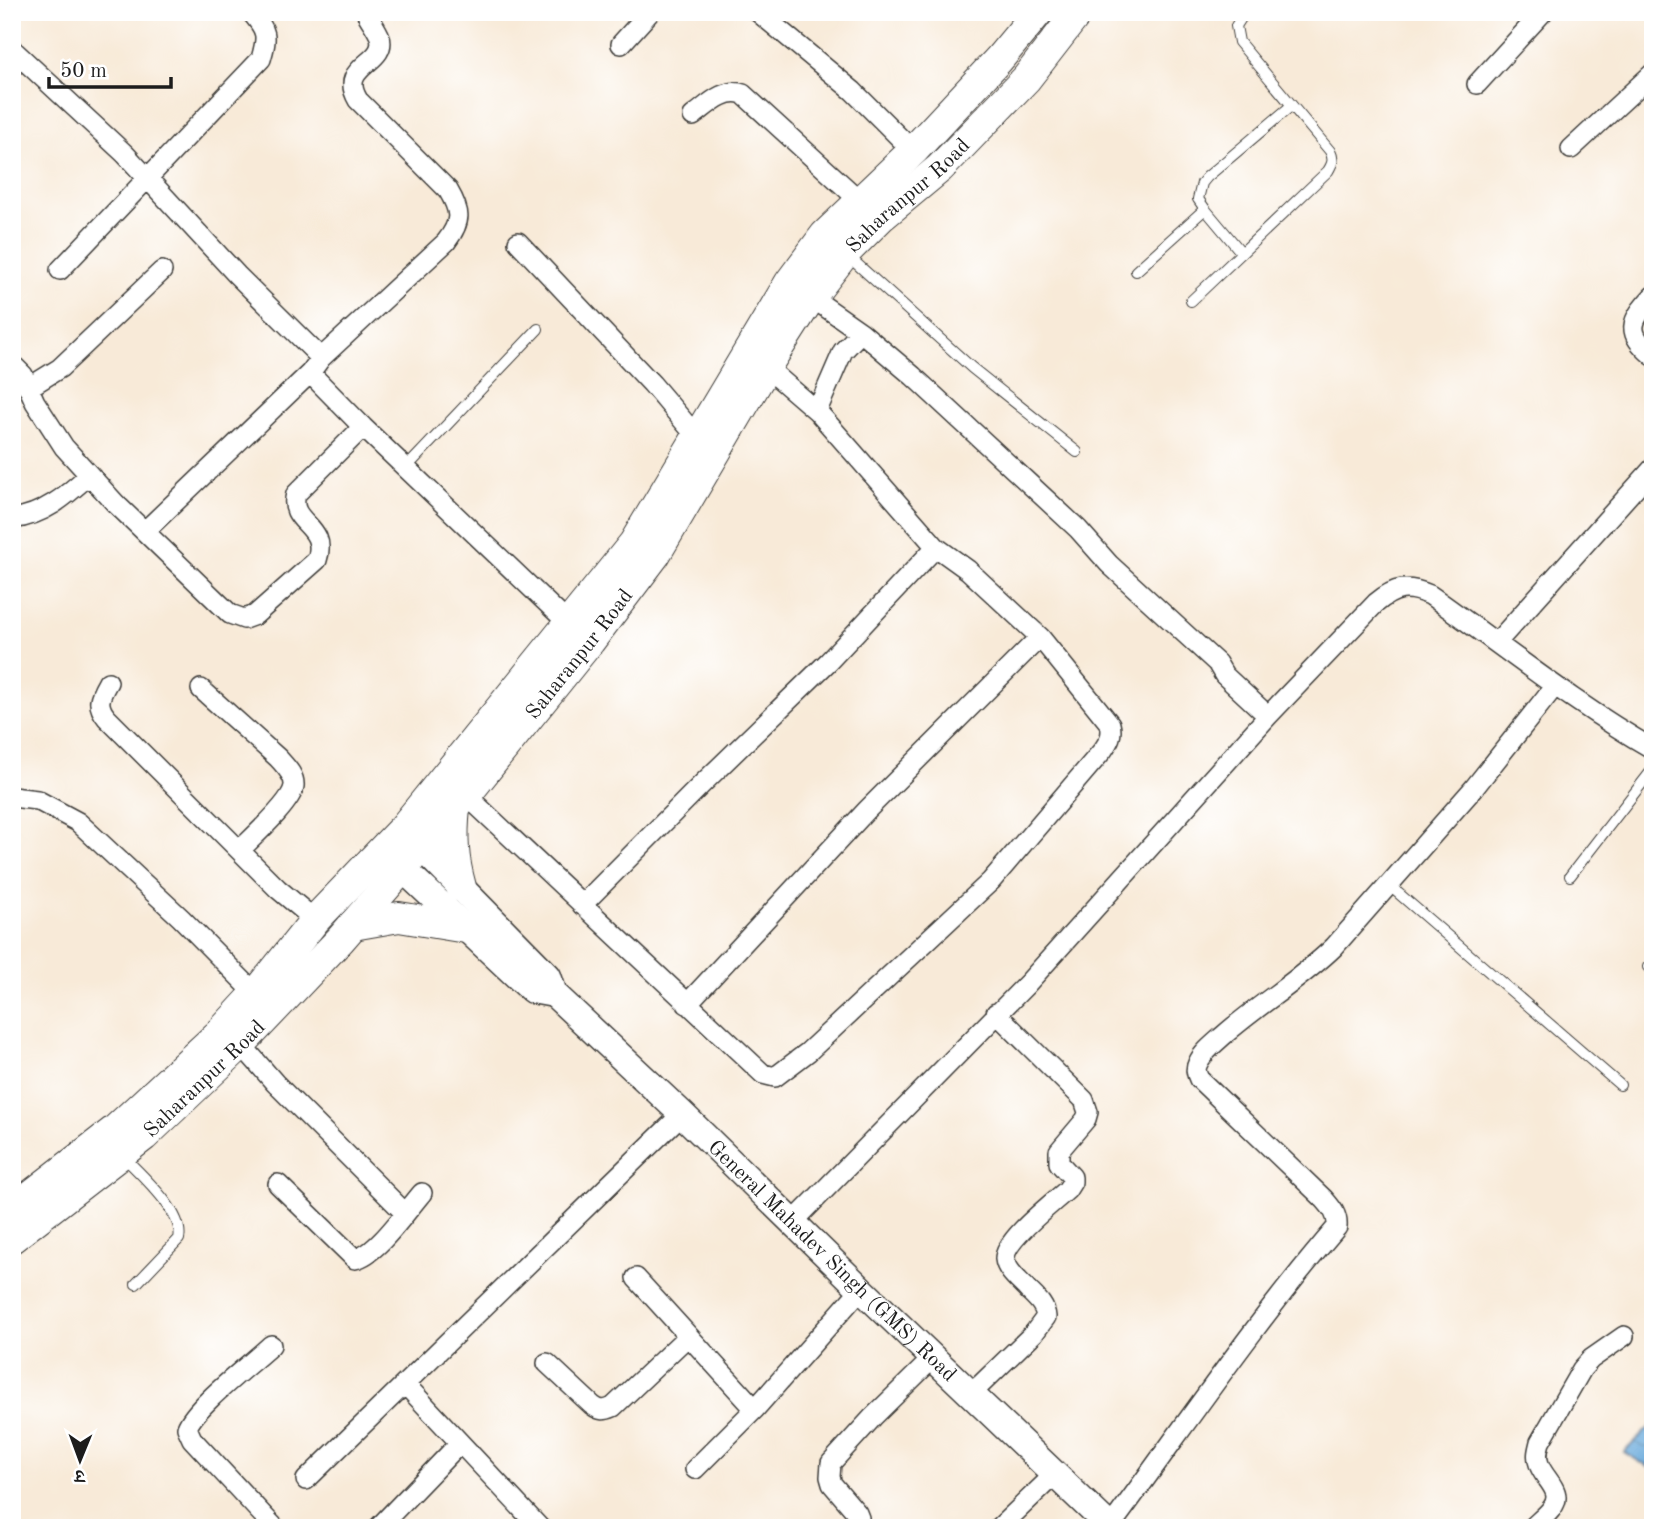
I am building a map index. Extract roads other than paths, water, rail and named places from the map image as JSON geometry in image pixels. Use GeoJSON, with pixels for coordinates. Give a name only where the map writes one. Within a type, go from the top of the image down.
{"type":"FeatureCollection","features":[{"type":"Feature","properties":{"kind":"main road","name":"Saharanpur Road"},"geometry":{"type":"LineString","coordinates":[[14,1227],[114,1130],[190,1063],[256,994],[315,920],[392,859],[413,836],[568,623],[644,549],[697,437],[790,282],[825,235],[913,151],[1038,12]]}},
{"type":"Feature","properties":{"kind":"main road","name":"Saharanpur Road"},"geometry":{"type":"LineString","coordinates":[[413,836],[461,801],[590,641],[644,549],[811,297],[845,253],[881,217],[940,168],[1026,79],[1078,12]]}},
{"type":"Feature","properties":{"kind":"main road"},"geometry":{"type":"LineString","coordinates":[[461,801],[452,840],[453,863],[461,887]]}},
{"type":"Feature","properties":{"kind":"main road","name":"Saharanpur Road"},"geometry":{"type":"LineString","coordinates":[[14,1227],[144,1136],[241,1044],[353,925],[392,859]]}},
{"type":"Feature","properties":{"kind":"main road"},"geometry":{"type":"LineString","coordinates":[[353,925],[399,917],[466,928]]}},
{"type":"Feature","properties":{"kind":"street"},"geometry":{"type":"LineString","coordinates":[[60,270],[261,60],[267,36],[263,26],[251,12]]}},
{"type":"Feature","properties":{"kind":"street"},"geometry":{"type":"LineString","coordinates":[[145,531],[446,242],[459,219],[457,205],[448,190],[354,93],[351,85],[353,78],[377,53],[380,45],[380,37],[366,12]]}},
{"type":"Feature","properties":{"kind":"street"},"geometry":{"type":"LineString","coordinates":[[621,44],[650,12]]}},
{"type":"Feature","properties":{"kind":"street"},"geometry":{"type":"LineString","coordinates":[[758,12],[853,91],[913,151]]}},
{"type":"Feature","properties":{"kind":"street"},"geometry":{"type":"LineString","coordinates":[[1476,84],[1544,12]]}},
{"type":"Feature","properties":{"kind":"street"},"geometry":{"type":"LineString","coordinates":[[12,49],[125,154],[237,275],[315,365],[363,427],[568,623]]}},
{"type":"Feature","properties":{"kind":"street"},"geometry":{"type":"LineString","coordinates":[[1571,149],[1653,73]]}},
{"type":"Feature","properties":{"kind":"street"},"geometry":{"type":"LineString","coordinates":[[693,116],[729,93],[743,94],[859,200]]}},
{"type":"Feature","properties":{"kind":"street"},"geometry":{"type":"LineString","coordinates":[[518,242],[652,383],[697,437]]}},
{"type":"Feature","properties":{"kind":"street"},"geometry":{"type":"LineString","coordinates":[[28,388],[60,368],[162,271]]}},
{"type":"Feature","properties":{"kind":"street"},"geometry":{"type":"LineString","coordinates":[[1653,296],[1635,316],[1633,333],[1641,346],[1653,356]]}},
{"type":"Feature","properties":{"kind":"street"},"geometry":{"type":"LineString","coordinates":[[811,297],[861,332],[913,376],[1078,528],[1110,564],[1217,663],[1224,675],[1268,716]]}},
{"type":"Feature","properties":{"kind":"street"},"geometry":{"type":"LineString","coordinates":[[817,411],[843,351],[861,332]]}},
{"type":"Feature","properties":{"kind":"street"},"geometry":{"type":"LineString","coordinates":[[12,363],[23,375],[58,438],[89,475],[230,614],[244,620],[250,618],[317,560],[320,552],[318,536],[296,511],[293,503],[296,494],[363,427]]}},
{"type":"Feature","properties":{"kind":"street"},"geometry":{"type":"LineString","coordinates":[[461,801],[582,905],[763,1074],[775,1077],[808,1052],[991,881],[1103,750],[1112,732],[1105,717],[1040,637],[968,569],[936,547],[817,411],[765,367]]}},
{"type":"Feature","properties":{"kind":"street"},"geometry":{"type":"LineString","coordinates":[[1497,642],[1653,468]]}},
{"type":"Feature","properties":{"kind":"street"},"geometry":{"type":"LineString","coordinates":[[12,519],[41,512],[89,475]]}},
{"type":"Feature","properties":{"kind":"street"},"geometry":{"type":"LineString","coordinates":[[582,905],[828,662],[936,547]]}},
{"type":"Feature","properties":{"kind":"street"},"geometry":{"type":"LineString","coordinates":[[794,1221],[1045,964],[1268,716],[1390,591],[1419,590],[1430,595],[1555,687],[1653,749]]}},
{"type":"Feature","properties":{"kind":"street"},"geometry":{"type":"LineString","coordinates":[[687,1004],[867,810],[1040,637]]}},
{"type":"Feature","properties":{"kind":"street"},"geometry":{"type":"LineString","coordinates":[[108,682],[100,696],[101,711],[278,888],[315,920]]}},
{"type":"Feature","properties":{"kind":"street"},"geometry":{"type":"LineString","coordinates":[[1111,1527],[1222,1371],[1337,1227],[1338,1219],[1324,1199],[1199,1079],[1196,1071],[1198,1063],[1247,1014],[1315,965],[1390,886],[1474,788],[1555,687]]}},
{"type":"Feature","properties":{"kind":"street"},"geometry":{"type":"LineString","coordinates":[[201,689],[278,758],[293,779],[294,787],[290,795],[241,849]]}},
{"type":"Feature","properties":{"kind":"street"},"geometry":{"type":"LineString","coordinates":[[12,797],[37,800],[78,822],[181,918],[256,994]]}},
{"type":"Feature","properties":{"kind":"street","name":"General Mahadev Singh (GMS) Road"},"geometry":{"type":"LineString","coordinates":[[413,836],[548,976],[554,994],[1111,1527]]}},
{"type":"Feature","properties":{"kind":"street","name":"General Mahadev Singh (GMS) Road"},"geometry":{"type":"LineString","coordinates":[[392,859],[532,989],[554,994]]}},
{"type":"Feature","properties":{"kind":"street"},"geometry":{"type":"LineString","coordinates":[[971,1394],[1034,1333],[1046,1317],[1039,1301],[1005,1262],[1005,1255],[1018,1235],[1067,1190],[1072,1182],[1072,1177],[1059,1163],[1059,1152],[1086,1119],[1088,1112],[1084,1100],[996,1013]]}},
{"type":"Feature","properties":{"kind":"street"},"geometry":{"type":"LineString","coordinates":[[241,1044],[275,1083],[405,1213]]}},
{"type":"Feature","properties":{"kind":"street"},"geometry":{"type":"LineString","coordinates":[[306,1480],[682,1114]]}},
{"type":"Feature","properties":{"kind":"street"},"geometry":{"type":"LineString","coordinates":[[278,1184],[355,1259],[379,1243],[422,1193]]}},
{"type":"Feature","properties":{"kind":"street"},"geometry":{"type":"LineString","coordinates":[[636,1278],[755,1409]]}},
{"type":"Feature","properties":{"kind":"street"},"geometry":{"type":"LineString","coordinates":[[695,1469],[755,1409],[861,1289]]}},
{"type":"Feature","properties":{"kind":"street"},"geometry":{"type":"LineString","coordinates":[[547,1363],[592,1405],[605,1410],[613,1407],[688,1336]]}},
{"type":"Feature","properties":{"kind":"street"},"geometry":{"type":"LineString","coordinates":[[1532,1528],[1553,1507],[1557,1498],[1555,1490],[1539,1466],[1537,1453],[1540,1442],[1582,1369],[1591,1359],[1624,1336]]}},
{"type":"Feature","properties":{"kind":"street"},"geometry":{"type":"LineString","coordinates":[[271,1345],[200,1409],[189,1421],[187,1428],[192,1439],[275,1528]]}},
{"type":"Feature","properties":{"kind":"street"},"geometry":{"type":"LineString","coordinates":[[854,1528],[859,1518],[832,1484],[831,1463],[864,1426],[934,1357]]}},
{"type":"Feature","properties":{"kind":"street"},"geometry":{"type":"LineString","coordinates":[[405,1384],[540,1528]]}},
{"type":"Feature","properties":{"kind":"street"},"geometry":{"type":"LineString","coordinates":[[378,1528],[460,1444]]}},
{"type":"Feature","properties":{"kind":"street"},"geometry":{"type":"LineString","coordinates":[[999,1528],[1056,1473]]}},
{"type":"Feature","properties":{"kind":"lane"},"geometry":{"type":"LineString","coordinates":[[1191,302],[1333,164],[1330,151],[1239,42],[1236,26],[1245,12]]}},
{"type":"Feature","properties":{"kind":"lane"},"geometry":{"type":"LineString","coordinates":[[1241,252],[1198,198],[1202,183],[1291,106]]}},
{"type":"Feature","properties":{"kind":"lane"},"geometry":{"type":"LineString","coordinates":[[1136,271],[1205,209]]}},
{"type":"Feature","properties":{"kind":"lane"},"geometry":{"type":"LineString","coordinates":[[845,253],[972,368],[1077,452]]}},
{"type":"Feature","properties":{"kind":"lane"},"geometry":{"type":"LineString","coordinates":[[406,468],[538,329]]}},
{"type":"Feature","properties":{"kind":"lane"},"geometry":{"type":"LineString","coordinates":[[1570,876],[1653,769]]}},
{"type":"Feature","properties":{"kind":"lane"},"geometry":{"type":"LineString","coordinates":[[1390,886],[1620,1085]]}},
{"type":"Feature","properties":{"kind":"lane"},"geometry":{"type":"LineString","coordinates":[[121,1153],[158,1194],[180,1225],[179,1239],[136,1284]]}},
{"type":"Feature","properties":{"kind":"water"},"geometry":{"type":"Polygon","coordinates":[[[1653,1424],[1653,1470],[1624,1452],[1653,1424]]]}}]}
